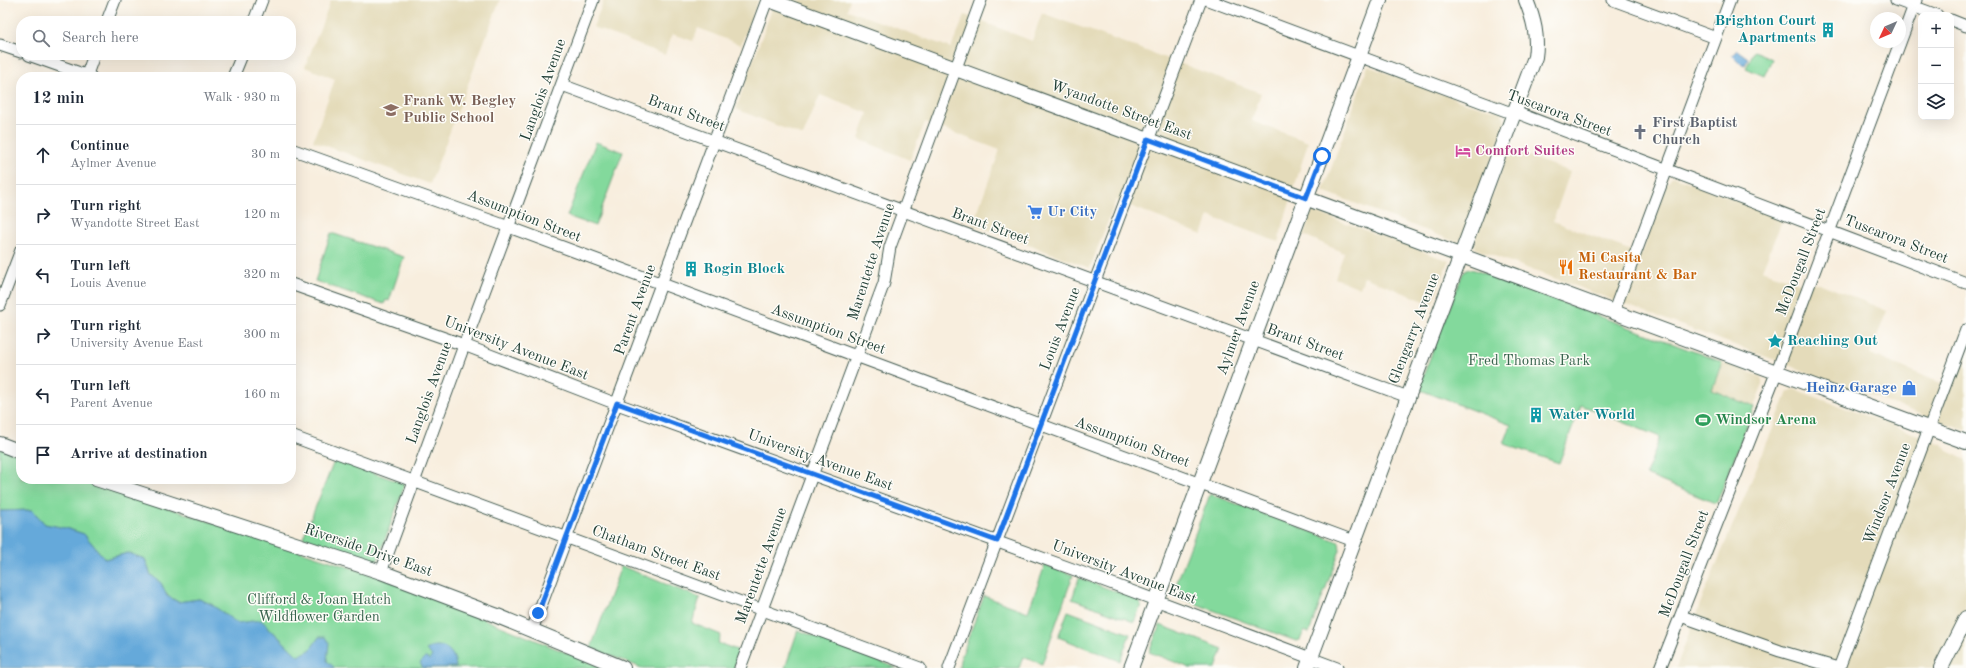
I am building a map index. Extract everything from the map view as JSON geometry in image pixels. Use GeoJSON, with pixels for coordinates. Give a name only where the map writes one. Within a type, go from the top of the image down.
{"type":"FeatureCollection","features":[{"type":"Feature","properties":{"kind":"main road","name":"Wyandotte Street East"},"geometry":{"type":"LineString","coordinates":[[768,0],[1461,254],[1966,442]]}},
{"type":"Feature","properties":{"kind":"main road","name":"Aylmer Avenue"},"geometry":{"type":"LineString","coordinates":[[1131,668],[1380,0]]}},
{"type":"Feature","properties":{"kind":"main road","name":"Glengarry Avenue"},"geometry":{"type":"LineString","coordinates":[[1309,663],[1535,57],[1537,42],[1536,30],[1526,0]]}},
{"type":"Feature","properties":{"kind":"main road"},"geometry":{"type":"LineString","coordinates":[[0,444],[16,450]]}},
{"type":"Feature","properties":{"kind":"main road","name":"Riverside Drive East"},"geometry":{"type":"LineString","coordinates":[[111,484],[381,572],[532,630],[623,668]]}},
{"type":"Feature","properties":{"kind":"main road"},"geometry":{"type":"LineString","coordinates":[[1941,668],[1966,618]]}},
{"type":"Feature","properties":{"kind":"street"},"geometry":{"type":"LineString","coordinates":[[109,16],[115,0]]}},
{"type":"Feature","properties":{"kind":"street"},"geometry":{"type":"LineString","coordinates":[[256,16],[262,0]]}},
{"type":"Feature","properties":{"kind":"street","name":"Langlois Avenue"},"geometry":{"type":"LineString","coordinates":[[381,572],[593,0]]}},
{"type":"Feature","properties":{"kind":"street","name":"Parent Avenue"},"geometry":{"type":"LineString","coordinates":[[532,630],[768,0]]}},
{"type":"Feature","properties":{"kind":"street","name":"Marentette Avenue"},"geometry":{"type":"LineString","coordinates":[[740,668],[884,283],[890,247],[980,0]]}},
{"type":"Feature","properties":{"kind":"street","name":"Louis Avenue"},"geometry":{"type":"LineString","coordinates":[[949,668],[1201,0]]}},
{"type":"Feature","properties":{"kind":"street","name":"Tuscarora Street"},"geometry":{"type":"LineString","coordinates":[[1208,0],[1506,111],[1515,112],[1966,283]]}},
{"type":"Feature","properties":{"kind":"street"},"geometry":{"type":"LineString","coordinates":[[1613,0],[1716,38]]}},
{"type":"Feature","properties":{"kind":"street"},"geometry":{"type":"LineString","coordinates":[[1614,311],[1730,0]]}},
{"type":"Feature","properties":{"kind":"street"},"geometry":{"type":"LineString","coordinates":[[1896,0],[1915,3],[1932,12]]}},
{"type":"Feature","properties":{"kind":"street","name":"McDougall Street"},"geometry":{"type":"LineString","coordinates":[[1660,668],[1777,371],[1915,3]]}},
{"type":"Feature","properties":{"kind":"street"},"geometry":{"type":"LineString","coordinates":[[1954,21],[1966,26]]}},
{"type":"Feature","properties":{"kind":"street"},"geometry":{"type":"LineString","coordinates":[[0,44],[16,50]]}},
{"type":"Feature","properties":{"kind":"street"},"geometry":{"type":"LineString","coordinates":[[43,60],[77,72]]}},
{"type":"Feature","properties":{"kind":"street"},"geometry":{"type":"LineString","coordinates":[[89,72],[93,60]]}},
{"type":"Feature","properties":{"kind":"street"},"geometry":{"type":"LineString","coordinates":[[235,72],[240,60]]}},
{"type":"Feature","properties":{"kind":"street","name":"Brant Street"},"geometry":{"type":"LineString","coordinates":[[562,84],[1408,397]]}},
{"type":"Feature","properties":{"kind":"street","name":"Assumption Street"},"geometry":{"type":"LineString","coordinates":[[296,151],[509,227],[1354,541]]}},
{"type":"Feature","properties":{"kind":"street"},"geometry":{"type":"LineString","coordinates":[[0,306],[16,263]]}},
{"type":"Feature","properties":{"kind":"street","name":"University Avenue East"},"geometry":{"type":"LineString","coordinates":[[296,286],[464,345],[617,403],[997,541],[1156,601],[1309,663],[1337,668]]}},
{"type":"Feature","properties":{"kind":"street","name":"Windsor Avenue"},"geometry":{"type":"LineString","coordinates":[[1838,668],[1966,330]]}},
{"type":"Feature","properties":{"kind":"street","name":"Chatham Street East"},"geometry":{"type":"LineString","coordinates":[[296,438],[920,668]]}},
{"type":"Feature","properties":{"kind":"street"},"geometry":{"type":"LineString","coordinates":[[1681,616],[1780,651],[1838,668]]}},
{"type":"Feature","properties":{"kind":"shaded area","name":"Frank W. Begley Public School"},"geometry":{"type":"Polygon","coordinates":[[[331,0],[500,0],[430,184],[313,141],[335,79],[305,67],[331,0]]]}},
{"type":"Feature","properties":{"kind":"shaded area"},"geometry":{"type":"Polygon","coordinates":[[[604,0],[758,0],[741,45],[698,28],[693,41],[672,34],[665,55],[593,27],[604,0]]]}},
{"type":"Feature","properties":{"kind":"shaded area"},"geometry":{"type":"Polygon","coordinates":[[[775,0],[850,0],[847,10],[951,48],[965,15],[1032,41],[1042,13],[1261,93],[1252,121],[1308,142],[1278,242],[1209,216],[1202,235],[1116,200],[1090,268],[973,224],[1000,150],[925,122],[910,160],[859,139],[868,113],[820,95],[803,136],[736,109],[775,0]]]}},
{"type":"Feature","properties":{"kind":"shaded area"},"geometry":{"type":"Polygon","coordinates":[[[1368,66],[1463,102],[1501,112],[1504,117],[1505,124],[1462,239],[1456,242],[1323,191],[1368,66]]]}},
{"type":"Feature","properties":{"kind":"shaded area"},"geometry":{"type":"Polygon","coordinates":[[[1510,149],[1570,172],[1553,221],[1642,255],[1666,185],[1672,176],[1783,218],[1762,270],[1799,283],[1819,283],[1887,311],[1870,354],[1951,387],[1966,348],[1966,431],[1475,248],[1475,239],[1510,149]]]}},
{"type":"Feature","properties":{"kind":"shaded area"},"geometry":{"type":"Polygon","coordinates":[[[1312,211],[1449,261],[1432,304],[1364,277],[1360,288],[1335,278],[1344,253],[1304,235],[1312,211]]]}},
{"type":"Feature","properties":{"kind":"shaded area"},"geometry":{"type":"Polygon","coordinates":[[[1722,362],[1759,376],[1762,380],[1762,386],[1754,407],[1712,390],[1722,362]]]}},
{"type":"Feature","properties":{"kind":"shaded area"},"geometry":{"type":"Polygon","coordinates":[[[1794,389],[1942,444],[1947,451],[1966,460],[1966,668],[1676,668],[1700,604],[1788,392],[1794,389]]]}},
{"type":"Feature","properties":{"kind":"green space"},"geometry":{"type":"Polygon","coordinates":[[[1754,51],[1772,59],[1764,76],[1746,68],[1754,51]]]}},
{"type":"Feature","properties":{"kind":"green space"},"geometry":{"type":"Polygon","coordinates":[[[596,142],[623,152],[595,226],[567,216],[596,142]]]}},
{"type":"Feature","properties":{"kind":"green space"},"geometry":{"type":"Polygon","coordinates":[[[331,233],[404,257],[389,301],[386,300],[384,304],[315,281],[331,233]]]}},
{"type":"Feature","properties":{"kind":"green space","name":"Fred Thomas Park"},"geometry":{"type":"Polygon","coordinates":[[[1468,269],[1475,270],[1722,362],[1712,390],[1754,407],[1717,502],[1715,503],[1646,475],[1660,437],[1581,405],[1559,463],[1504,444],[1511,425],[1418,389],[1463,273],[1468,269]]]}},
{"type":"Feature","properties":{"kind":"green space","name":"Clifford & Joan Hatch Wildflower Garden"},"geometry":{"type":"Polygon","coordinates":[[[0,448],[16,454],[16,484],[95,484],[385,579],[604,668],[325,668],[298,656],[261,620],[237,623],[211,604],[199,599],[178,602],[167,595],[161,583],[151,575],[145,559],[128,553],[105,559],[84,534],[45,524],[32,510],[0,511],[0,448]]]}},
{"type":"Feature","properties":{"kind":"green space"},"geometry":{"type":"Polygon","coordinates":[[[335,459],[405,484],[377,562],[303,538],[335,459]]]}},
{"type":"Feature","properties":{"kind":"green space"},"geometry":{"type":"Polygon","coordinates":[[[1210,494],[1339,542],[1340,550],[1309,633],[1304,631],[1300,640],[1296,641],[1175,596],[1173,593],[1210,494]]]}},
{"type":"Feature","properties":{"kind":"green space"},"geometry":{"type":"Polygon","coordinates":[[[1045,565],[1073,575],[1042,664],[1023,657],[1019,668],[959,668],[960,660],[984,596],[1028,612],[1045,565]]]}},
{"type":"Feature","properties":{"kind":"green space"},"geometry":{"type":"Polygon","coordinates":[[[621,566],[700,598],[692,623],[721,635],[718,643],[740,651],[734,668],[642,668],[591,648],[621,566]]]}},
{"type":"Feature","properties":{"kind":"green space"},"geometry":{"type":"Polygon","coordinates":[[[1079,578],[1139,600],[1141,605],[1134,622],[1072,599],[1079,578]]]}},
{"type":"Feature","properties":{"kind":"green space"},"geometry":{"type":"Polygon","coordinates":[[[1068,611],[1130,634],[1120,661],[1058,637],[1068,611]]]}},
{"type":"Feature","properties":{"kind":"green space"},"geometry":{"type":"Polygon","coordinates":[[[1160,625],[1223,649],[1216,668],[1190,668],[1149,652],[1160,625]]]}},
{"type":"Feature","properties":{"kind":"green space"},"geometry":{"type":"Polygon","coordinates":[[[798,630],[897,668],[785,668],[798,630]]]}},
{"type":"Feature","properties":{"kind":"water"},"geometry":{"type":"Polygon","coordinates":[[[1737,50],[1748,58],[1745,65],[1740,63],[1732,55],[1737,50]]]}},
{"type":"Feature","properties":{"kind":"water"},"geometry":{"type":"Polygon","coordinates":[[[32,510],[45,524],[84,534],[105,559],[128,553],[145,559],[151,575],[161,583],[167,596],[178,602],[199,599],[211,604],[237,623],[261,620],[298,656],[310,650],[319,637],[325,637],[329,643],[327,661],[335,668],[0,668],[0,511],[32,510]]]}},
{"type":"Feature","properties":{"kind":"water"},"geometry":{"type":"Polygon","coordinates":[[[434,646],[443,647],[450,651],[454,658],[456,667],[423,668],[420,663],[426,657],[429,660],[432,656],[426,650],[434,646]]]}},
{"type":"Feature","properties":{"kind":"place","name":"Brighton Court Apartments"},"geometry":{"type":"Point","coordinates":[1828,30]}},
{"type":"Feature","properties":{"kind":"place","name":"Frank W. Begley Public School"},"geometry":{"type":"Point","coordinates":[391,110]}},
{"type":"Feature","properties":{"kind":"place","name":"First Baptist Church"},"geometry":{"type":"Point","coordinates":[1640,132]}},
{"type":"Feature","properties":{"kind":"place","name":"Comfort Suites"},"geometry":{"type":"Point","coordinates":[1463,151]}},
{"type":"Feature","properties":{"kind":"place","name":"Ur City"},"geometry":{"type":"Point","coordinates":[1035,212]}},
{"type":"Feature","properties":{"kind":"place","name":"Mi Casita Restaurant & Bar"},"geometry":{"type":"Point","coordinates":[1566,267]}},
{"type":"Feature","properties":{"kind":"place","name":"Rogin Block"},"geometry":{"type":"Point","coordinates":[691,269]}},
{"type":"Feature","properties":{"kind":"place","name":"Reaching Out"},"geometry":{"type":"Point","coordinates":[1775,341]}},
{"type":"Feature","properties":{"kind":"place","name":"Heinz Garage"},"geometry":{"type":"Point","coordinates":[1909,388]}},
{"type":"Feature","properties":{"kind":"place","name":"Water World"},"geometry":{"type":"Point","coordinates":[1536,415]}},
{"type":"Feature","properties":{"kind":"place","name":"Windsor Arena"},"geometry":{"type":"Point","coordinates":[1703,420]}},
{"type":"Feature","properties":{"kind":"route"},"geometry":{"type":"LineString","coordinates":[[538,613],[617,403],[997,541],[1148,139],[1306,198],[1322,156]]}}]}
